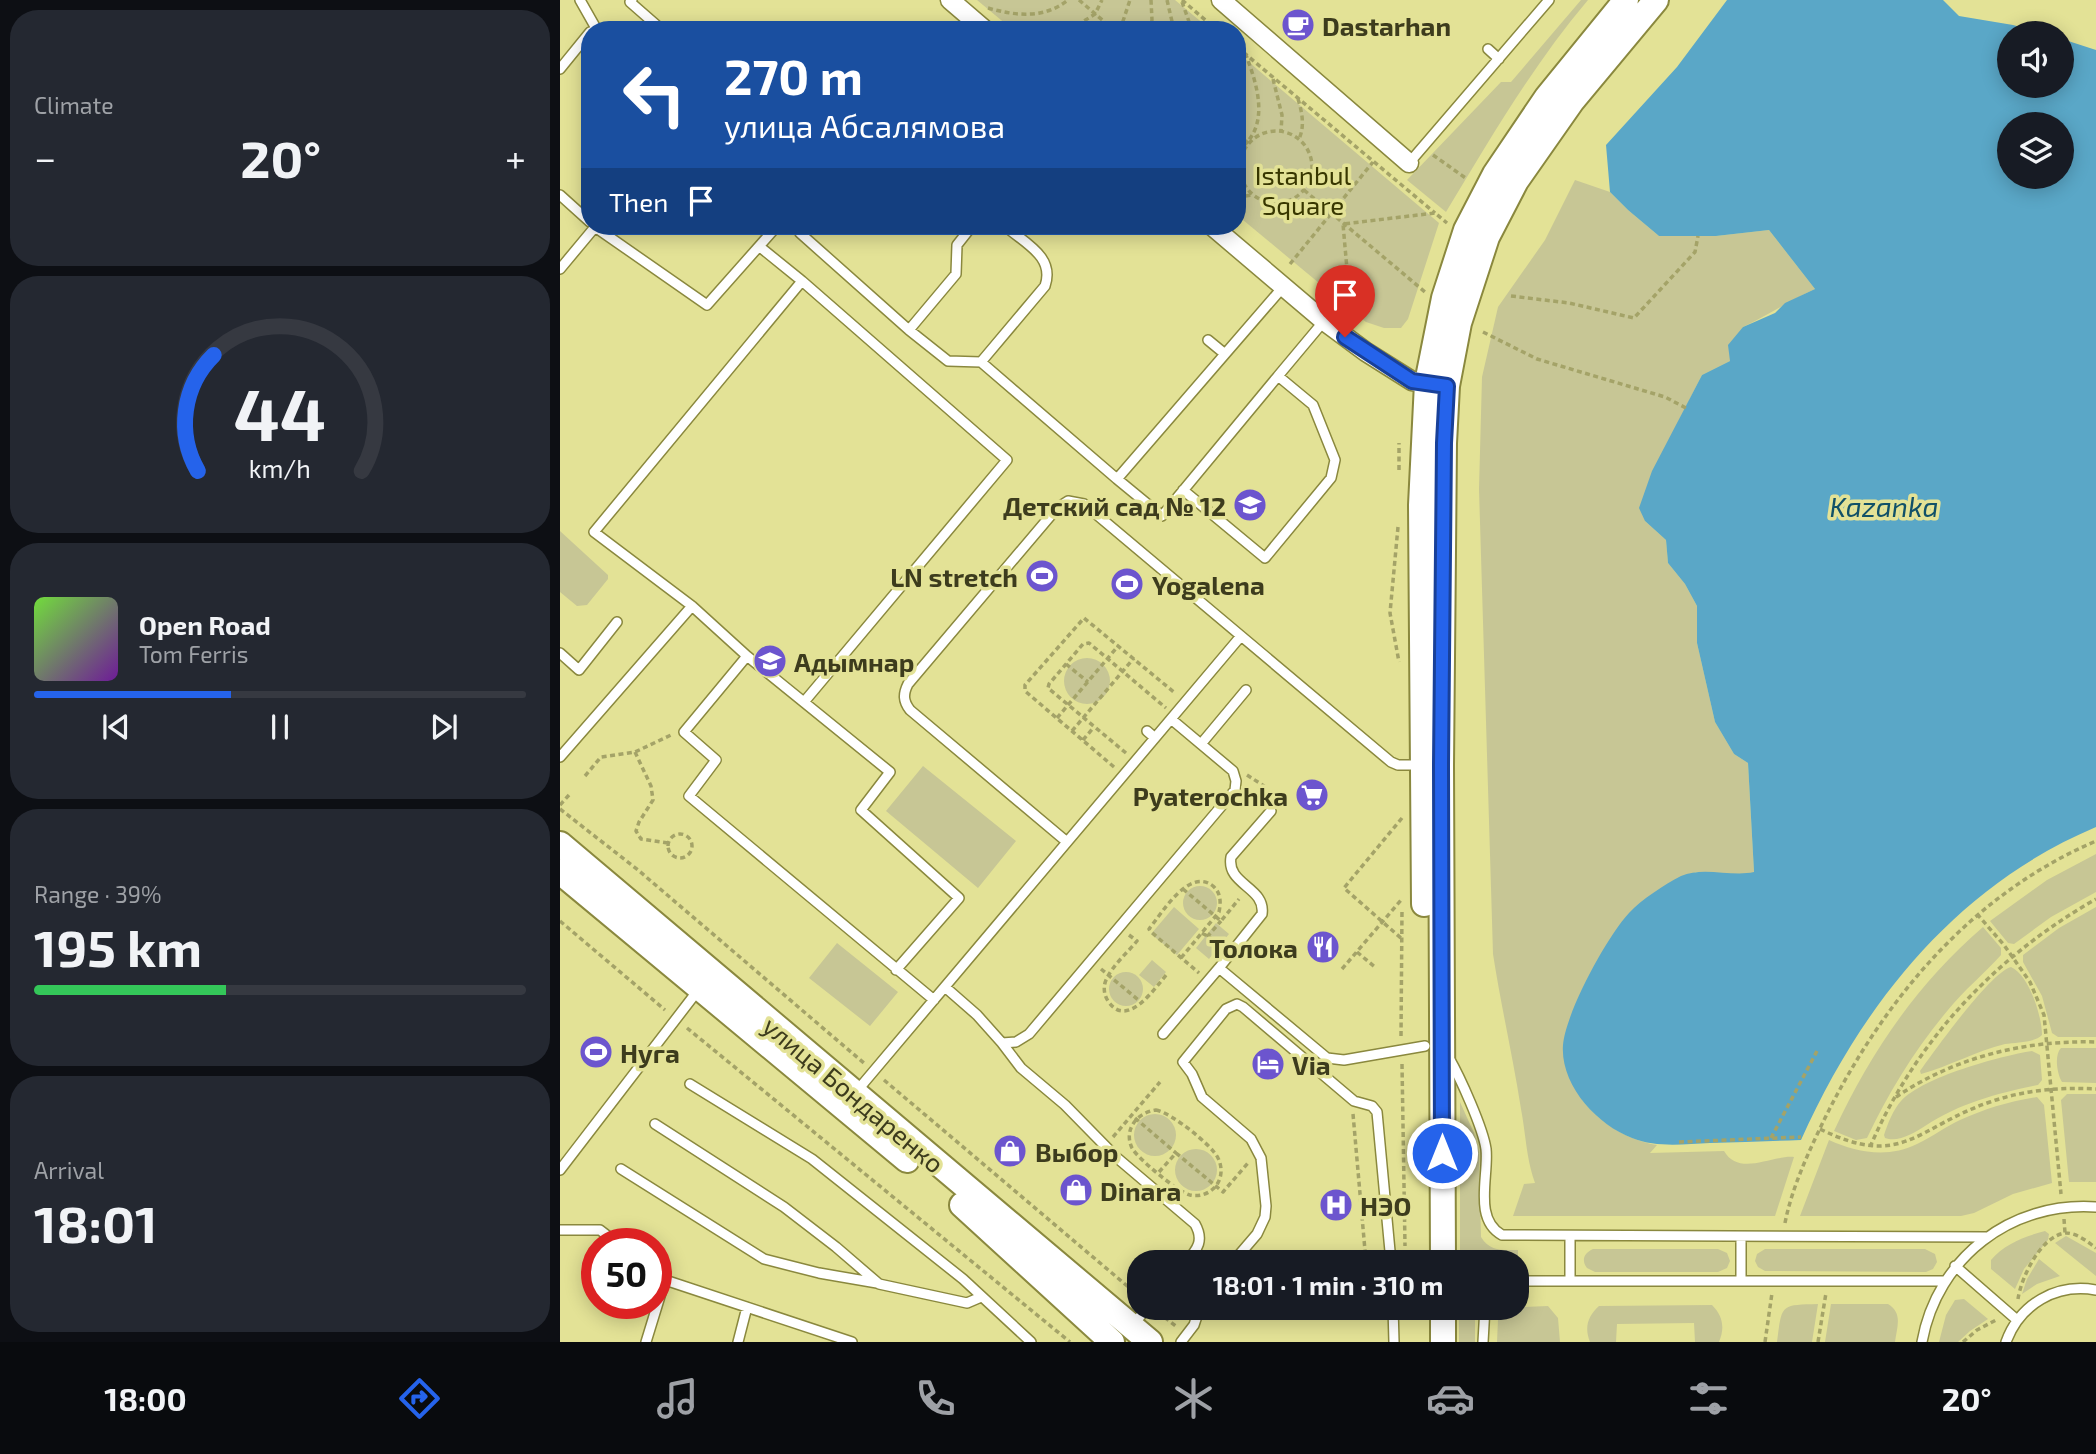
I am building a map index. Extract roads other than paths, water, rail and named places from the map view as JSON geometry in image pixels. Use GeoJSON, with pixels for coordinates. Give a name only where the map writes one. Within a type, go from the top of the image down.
{"type":"FeatureCollection","features":[{"type":"Feature","properties":{"kind":"main road"},"geometry":{"type":"LineString","coordinates":[[1442,1250],[1423,765],[1421,505],[1437,385],[1444,298],[1466,230],[1495,174],[1547,97],[1626,0]]}},
{"type":"Feature","properties":{"kind":"main road"},"geometry":{"type":"LineString","coordinates":[[1426,1250],[1441,765],[1444,443],[1437,385],[1487,237],[1517,181],[1572,101],[1656,0]]}},
{"type":"Feature","properties":{"kind":"main road","name":"улица Бондаренко"},"geometry":{"type":"LineString","coordinates":[[560,844],[567,876],[1118,1337]]}},
{"type":"Feature","properties":{"kind":"main road","name":"улица Бондаренко"},"geometry":{"type":"LineString","coordinates":[[567,876],[854,1094],[1118,1337]]}},
{"type":"Feature","properties":{"kind":"main road"},"geometry":{"type":"LineString","coordinates":[[1426,1320],[1426,1342]]}},
{"type":"Feature","properties":{"kind":"main road"},"geometry":{"type":"LineString","coordinates":[[1443,1320],[1443,1342]]}},
{"type":"Feature","properties":{"kind":"street"},"geometry":{"type":"LineString","coordinates":[[950,0],[977,21]]}},
{"type":"Feature","properties":{"kind":"street"},"geometry":{"type":"LineString","coordinates":[[1232,3],[1409,163]]}},
{"type":"Feature","properties":{"kind":"street"},"geometry":{"type":"LineString","coordinates":[[1222,235],[1324,321],[1366,352],[1412,381],[1437,385]]}},
{"type":"Feature","properties":{"kind":"lane"},"geometry":{"type":"LineString","coordinates":[[580,0],[589,21]]}},
{"type":"Feature","properties":{"kind":"lane"},"geometry":{"type":"LineString","coordinates":[[632,0],[630,2],[652,21]]}},
{"type":"Feature","properties":{"kind":"lane"},"geometry":{"type":"LineString","coordinates":[[1409,163],[1549,0]]}},
{"type":"Feature","properties":{"kind":"lane"},"geometry":{"type":"LineString","coordinates":[[560,69],[581,44]]}},
{"type":"Feature","properties":{"kind":"lane"},"geometry":{"type":"LineString","coordinates":[[1488,50],[1499,59]]}},
{"type":"Feature","properties":{"kind":"lane"},"geometry":{"type":"LineString","coordinates":[[560,195],[581,214]]}},
{"type":"Feature","properties":{"kind":"lane"},"geometry":{"type":"LineString","coordinates":[[560,269],[586,235]]}},
{"type":"Feature","properties":{"kind":"lane"},"geometry":{"type":"LineString","coordinates":[[607,235],[706,305],[770,235]]}},
{"type":"Feature","properties":{"kind":"lane"},"geometry":{"type":"LineString","coordinates":[[802,235],[947,361],[981,362],[1162,516],[1324,321]]}},
{"type":"Feature","properties":{"kind":"lane"},"geometry":{"type":"LineString","coordinates":[[909,330],[956,274],[957,245],[965,235]]}},
{"type":"Feature","properties":{"kind":"lane"},"geometry":{"type":"LineString","coordinates":[[981,362],[1045,286],[1049,273],[1046,261],[1016,235]]}},
{"type":"Feature","properties":{"kind":"lane"},"geometry":{"type":"LineString","coordinates":[[760,247],[1007,460],[804,702]]}},
{"type":"Feature","properties":{"kind":"lane"},"geometry":{"type":"LineString","coordinates":[[802,281],[594,532],[692,606],[747,656],[890,772],[861,810],[959,898],[896,970]]}},
{"type":"Feature","properties":{"kind":"lane"},"geometry":{"type":"LineString","coordinates":[[1117,479],[1283,287]]}},
{"type":"Feature","properties":{"kind":"lane"},"geometry":{"type":"LineString","coordinates":[[1208,340],[1225,354]]}},
{"type":"Feature","properties":{"kind":"lane"},"geometry":{"type":"LineString","coordinates":[[1183,491],[1265,558],[1323,488],[1331,478],[1335,460],[1312,405],[1278,376]]}},
{"type":"Feature","properties":{"kind":"lane"},"geometry":{"type":"LineString","coordinates":[[1067,842],[910,710],[904,699],[908,684],[1048,518],[1068,501],[1084,504],[1391,762],[1398,765],[1423,765]]}},
{"type":"Feature","properties":{"kind":"lane"},"geometry":{"type":"LineString","coordinates":[[560,757],[692,606]]}},
{"type":"Feature","properties":{"kind":"lane"},"geometry":{"type":"LineString","coordinates":[[560,653],[579,670],[617,622]]}},
{"type":"Feature","properties":{"kind":"lane"},"geometry":{"type":"LineString","coordinates":[[854,1094],[1241,636]]}},
{"type":"Feature","properties":{"kind":"lane"},"geometry":{"type":"LineString","coordinates":[[747,656],[684,732],[716,760],[689,796],[934,1000]]}},
{"type":"Feature","properties":{"kind":"lane"},"geometry":{"type":"LineString","coordinates":[[1200,744],[1246,690]]}},
{"type":"Feature","properties":{"kind":"lane"},"geometry":{"type":"LineString","coordinates":[[1002,1044],[1016,1042],[1029,1034],[1234,790],[1236,781],[1233,771],[1173,717]]}},
{"type":"Feature","properties":{"kind":"lane"},"geometry":{"type":"LineString","coordinates":[[1147,731],[1155,738]]}},
{"type":"Feature","properties":{"kind":"lane"},"geometry":{"type":"LineString","coordinates":[[1163,1034],[1262,914],[1262,902],[1231,871],[1231,858],[1271,811]]}},
{"type":"Feature","properties":{"kind":"lane"},"geometry":{"type":"LineString","coordinates":[[1219,968],[1327,1058],[1344,1060],[1433,1045],[1461,1080],[1484,1142],[1487,1222],[1502,1235],[1987,1237]]}},
{"type":"Feature","properties":{"kind":"lane"},"geometry":{"type":"LineString","coordinates":[[945,987],[977,1014],[1021,1069],[1072,1112],[1105,1147],[1195,1224],[1200,1233],[1200,1241],[1194,1250]]}},
{"type":"Feature","properties":{"kind":"lane"},"geometry":{"type":"LineString","coordinates":[[560,1170],[674,1018],[699,989]]}},
{"type":"Feature","properties":{"kind":"lane"},"geometry":{"type":"LineString","coordinates":[[1243,1250],[1257,1234],[1265,1217],[1262,1166],[1258,1150],[1251,1139],[1202,1097],[1192,1074],[1183,1064],[1184,1059],[1230,1006],[1237,1004],[1352,1099],[1372,1106],[1378,1115],[1390,1250]]}},
{"type":"Feature","properties":{"kind":"lane"},"geometry":{"type":"LineString","coordinates":[[690,1084],[812,1159],[953,1270],[1029,1341]]}},
{"type":"Feature","properties":{"kind":"lane"},"geometry":{"type":"LineString","coordinates":[[655,1124],[784,1207],[879,1284]]}},
{"type":"Feature","properties":{"kind":"lane"},"geometry":{"type":"LineString","coordinates":[[621,1169],[764,1259],[967,1303],[981,1297]]}},
{"type":"Feature","properties":{"kind":"lane"},"geometry":{"type":"LineString","coordinates":[[1922,1342],[1930,1310],[1945,1281],[1955,1266],[1987,1237],[2013,1221],[2042,1211],[2063,1207],[2096,1207]]}},
{"type":"Feature","properties":{"kind":"lane"},"geometry":{"type":"LineString","coordinates":[[560,1230],[581,1230]]}},
{"type":"Feature","properties":{"kind":"lane"},"geometry":{"type":"LineString","coordinates":[[1570,1237],[1570,1281]]}},
{"type":"Feature","properties":{"kind":"lane"},"geometry":{"type":"LineString","coordinates":[[1741,1237],[1741,1281]]}},
{"type":"Feature","properties":{"kind":"lane"},"geometry":{"type":"LineString","coordinates":[[1955,1266],[2017,1320]]}},
{"type":"Feature","properties":{"kind":"lane"},"geometry":{"type":"LineString","coordinates":[[672,1281],[852,1342]]}},
{"type":"Feature","properties":{"kind":"lane"},"geometry":{"type":"LineString","coordinates":[[1529,1281],[1945,1281]]}},
{"type":"Feature","properties":{"kind":"lane"},"geometry":{"type":"LineString","coordinates":[[2006,1342],[2017,1320],[2034,1304],[2054,1293],[2077,1288],[2096,1290]]}},
{"type":"Feature","properties":{"kind":"lane"},"geometry":{"type":"LineString","coordinates":[[738,1342],[747,1307]]}},
{"type":"Feature","properties":{"kind":"lane"},"geometry":{"type":"LineString","coordinates":[[646,1342],[653,1319]]}},
{"type":"Feature","properties":{"kind":"lane"},"geometry":{"type":"LineString","coordinates":[[1118,1337],[1136,1320]]}},
{"type":"Feature","properties":{"kind":"lane"},"geometry":{"type":"LineString","coordinates":[[1184,1339],[1196,1320]]}},
{"type":"Feature","properties":{"kind":"lane"},"geometry":{"type":"LineString","coordinates":[[1393,1320],[1394,1342]]}},
{"type":"Feature","properties":{"kind":"lane"},"geometry":{"type":"LineString","coordinates":[[1483,1342],[1484,1320]]}},
{"type":"Feature","properties":{"kind":"water","name":"Kazanka"},"geometry":{"type":"Polygon","coordinates":[[[1727,0],[1943,0],[1959,16],[1997,22],[1997,98],[2074,98],[2074,43],[2096,50],[2096,827],[2046,852],[1999,882],[1957,916],[1919,955],[1884,997],[1853,1042],[1825,1090],[1801,1140],[1671,1145],[1632,1138],[1606,1124],[1583,1102],[1574,1089],[1564,1060],[1566,1031],[1579,995],[1609,940],[1634,908],[1661,888],[1690,873],[1754,872],[1748,763],[1734,754],[1715,722],[1697,643],[1697,606],[1685,584],[1668,563],[1666,540],[1645,521],[1639,508],[1652,471],[1702,375],[1730,361],[1728,345],[1743,327],[1775,313],[1785,303],[1815,289],[1769,230],[1716,236],[1659,236],[1610,192],[1606,145],[1677,67],[1727,0]]]}},
{"type":"Feature","properties":{"kind":"place","name":"Dastarhan"},"geometry":{"type":"Point","coordinates":[1298,25]}},
{"type":"Feature","properties":{"kind":"place","name":"Детский сад № 12"},"geometry":{"type":"Point","coordinates":[1250,505]}},
{"type":"Feature","properties":{"kind":"place","name":"LN stretch"},"geometry":{"type":"Point","coordinates":[1042,576]}},
{"type":"Feature","properties":{"kind":"place","name":"Yogalena"},"geometry":{"type":"Point","coordinates":[1127,584]}},
{"type":"Feature","properties":{"kind":"place","name":"Адымнар"},"geometry":{"type":"Point","coordinates":[770,661]}},
{"type":"Feature","properties":{"kind":"place","name":"Pyaterochka"},"geometry":{"type":"Point","coordinates":[1312,795]}},
{"type":"Feature","properties":{"kind":"place","name":"Толока"},"geometry":{"type":"Point","coordinates":[1323,947]}},
{"type":"Feature","properties":{"kind":"place","name":"Нуга"},"geometry":{"type":"Point","coordinates":[596,1052]}},
{"type":"Feature","properties":{"kind":"place","name":"Via"},"geometry":{"type":"Point","coordinates":[1268,1064]}},
{"type":"Feature","properties":{"kind":"place","name":"Выбор"},"geometry":{"type":"Point","coordinates":[1010,1151]}},
{"type":"Feature","properties":{"kind":"place","name":"Dinara"},"geometry":{"type":"Point","coordinates":[1076,1190]}},
{"type":"Feature","properties":{"kind":"place","name":"НЭО"},"geometry":{"type":"Point","coordinates":[1336,1205]}},
{"type":"Feature","properties":{"kind":"park label","name":"Istanbul Square"},"geometry":{"type":"Point","coordinates":[1303,189]}}]}
